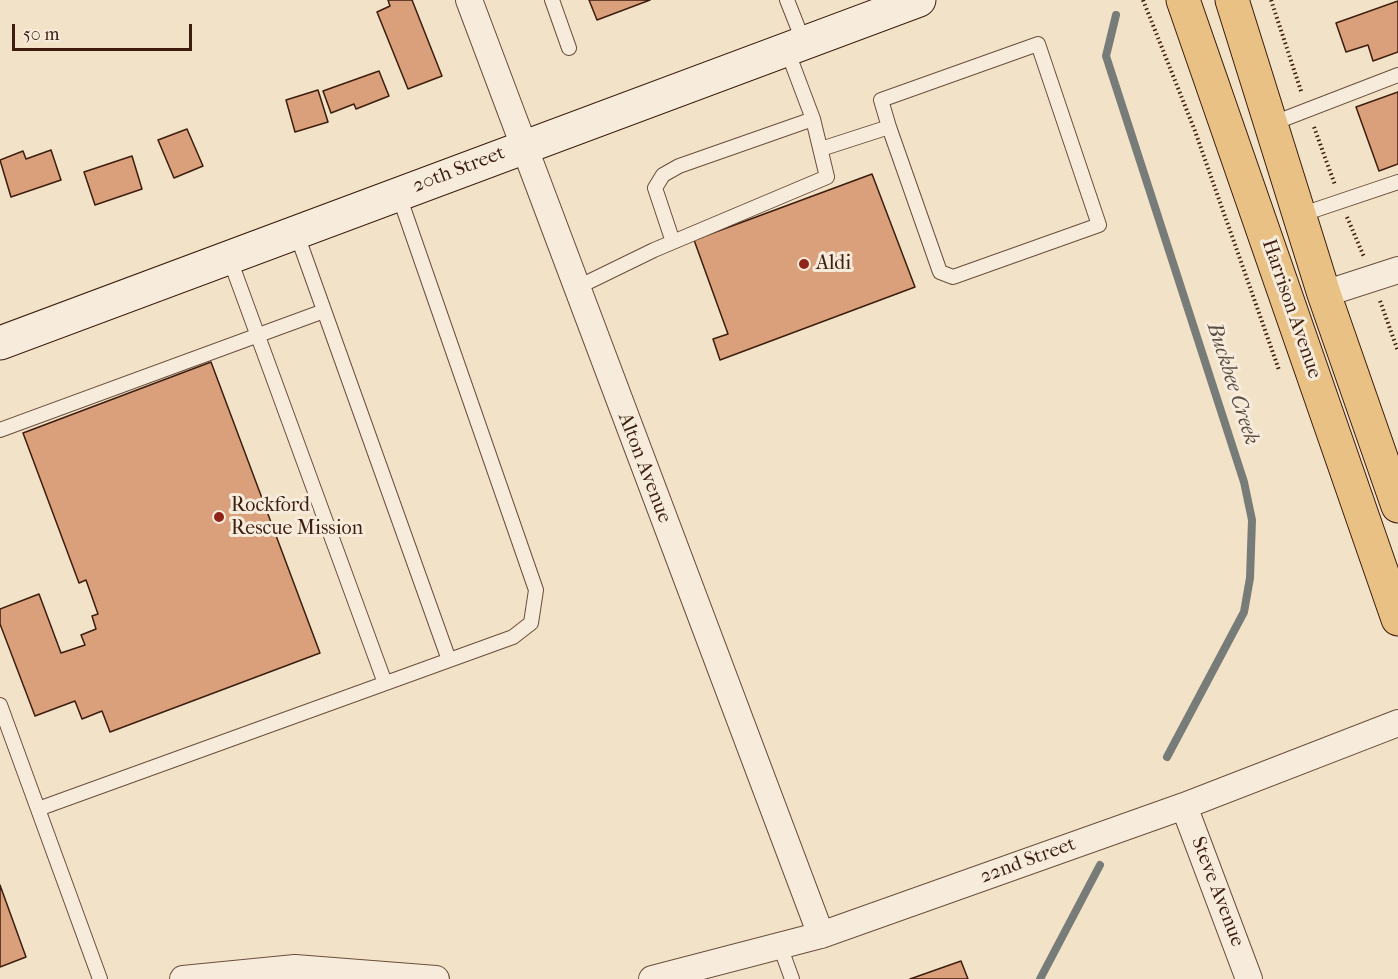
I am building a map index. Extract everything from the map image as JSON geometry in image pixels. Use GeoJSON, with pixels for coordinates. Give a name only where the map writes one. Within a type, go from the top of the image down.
{"type":"FeatureCollection","features":[{"type":"Feature","properties":{"kind":"main road","name":"Harrison Avenue"},"geometry":{"type":"LineString","coordinates":[[1183,0],[1398,619]]}},
{"type":"Feature","properties":{"kind":"main road","name":"Harrison Avenue"},"geometry":{"type":"LineString","coordinates":[[1232,0],[1324,294],[1398,506]]}},
{"type":"Feature","properties":{"kind":"street","name":"Alton Avenue"},"geometry":{"type":"LineString","coordinates":[[470,0],[522,146],[821,935]]}},
{"type":"Feature","properties":{"kind":"street","name":"20th Street"},"geometry":{"type":"LineString","coordinates":[[0,343],[522,146],[919,0]]}},
{"type":"Feature","properties":{"kind":"street"},"geometry":{"type":"LineString","coordinates":[[1324,294],[1398,270]]}},
{"type":"Feature","properties":{"kind":"street","name":"22nd Street"},"geometry":{"type":"LineString","coordinates":[[652,979],[821,935],[1184,806],[1398,723]]}},
{"type":"Feature","properties":{"kind":"street","name":"Steve Avenue"},"geometry":{"type":"LineString","coordinates":[[1184,806],[1249,979]]}},
{"type":"Feature","properties":{"kind":"street"},"geometry":{"type":"LineString","coordinates":[[183,979],[295,968],[374,976],[436,979]]}},
{"type":"Feature","properties":{"kind":"lane"},"geometry":{"type":"LineString","coordinates":[[552,0],[569,48]]}},
{"type":"Feature","properties":{"kind":"lane"},"geometry":{"type":"LineString","coordinates":[[576,288],[673,242],[828,177],[787,0]]}},
{"type":"Feature","properties":{"kind":"lane"},"geometry":{"type":"LineString","coordinates":[[1038,44],[1099,225],[953,277],[940,272],[889,127],[881,100],[1038,44]]}},
{"type":"Feature","properties":{"kind":"lane"},"geometry":{"type":"LineString","coordinates":[[1271,124],[1398,75]]}},
{"type":"Feature","properties":{"kind":"lane"},"geometry":{"type":"LineString","coordinates":[[673,242],[655,188],[663,175],[679,166],[813,119]]}},
{"type":"Feature","properties":{"kind":"lane"},"geometry":{"type":"LineString","coordinates":[[821,149],[889,127]]}},
{"type":"Feature","properties":{"kind":"lane"},"geometry":{"type":"LineString","coordinates":[[1299,215],[1398,182]]}},
{"type":"Feature","properties":{"kind":"lane"},"geometry":{"type":"LineString","coordinates":[[38,809],[513,637],[531,622],[536,590],[398,193]]}},
{"type":"Feature","properties":{"kind":"lane"},"geometry":{"type":"LineString","coordinates":[[296,232],[449,660]]}},
{"type":"Feature","properties":{"kind":"lane"},"geometry":{"type":"LineString","coordinates":[[230,257],[385,683]]}},
{"type":"Feature","properties":{"kind":"lane"},"geometry":{"type":"LineString","coordinates":[[0,430],[324,311]]}},
{"type":"Feature","properties":{"kind":"lane"},"geometry":{"type":"LineString","coordinates":[[0,705],[100,979]]}},
{"type":"Feature","properties":{"kind":"lane"},"geometry":{"type":"LineString","coordinates":[[780,946],[792,979]]}},
{"type":"Feature","properties":{"kind":"path"},"geometry":{"type":"LineString","coordinates":[[1143,0],[1196,131],[1282,379]]}},
{"type":"Feature","properties":{"kind":"path"},"geometry":{"type":"LineString","coordinates":[[1271,0],[1308,110],[1341,201],[1373,278],[1398,351]]}},
{"type":"Feature","properties":{"kind":"building"},"geometry":{"type":"Polygon","coordinates":[[[388,0],[412,0],[442,76],[408,89],[377,12],[390,6],[388,0]]]}},
{"type":"Feature","properties":{"kind":"building"},"geometry":{"type":"Polygon","coordinates":[[[589,0],[650,0],[597,20],[589,0]]]}},
{"type":"Feature","properties":{"kind":"building"},"geometry":{"type":"Polygon","coordinates":[[[1398,1],[1398,52],[1373,61],[1368,45],[1346,52],[1336,23],[1398,1]]]}},
{"type":"Feature","properties":{"kind":"building"},"geometry":{"type":"Polygon","coordinates":[[[379,71],[389,96],[356,109],[354,104],[331,113],[323,91],[379,71]]]}},
{"type":"Feature","properties":{"kind":"building"},"geometry":{"type":"Polygon","coordinates":[[[318,90],[328,122],[295,132],[286,100],[318,90]]]}},
{"type":"Feature","properties":{"kind":"building"},"geometry":{"type":"Polygon","coordinates":[[[1398,92],[1398,164],[1379,171],[1356,107],[1398,92]]]}},
{"type":"Feature","properties":{"kind":"building"},"geometry":{"type":"Polygon","coordinates":[[[187,129],[203,166],[174,178],[158,140],[187,129]]]}},
{"type":"Feature","properties":{"kind":"building"},"geometry":{"type":"Polygon","coordinates":[[[51,150],[61,180],[11,197],[0,160],[23,151],[26,159],[51,150]]]}},
{"type":"Feature","properties":{"kind":"building"},"geometry":{"type":"Polygon","coordinates":[[[132,156],[142,189],[95,205],[84,172],[132,156]]]}},
{"type":"Feature","properties":{"kind":"building","name":"Aldi"},"geometry":{"type":"Polygon","coordinates":[[[872,174],[915,287],[720,360],[713,339],[728,334],[694,240],[872,174]]]}},
{"type":"Feature","properties":{"kind":"building"},"geometry":{"type":"Polygon","coordinates":[[[211,362],[320,653],[110,732],[102,711],[82,719],[75,701],[35,716],[0,624],[0,609],[39,594],[61,653],[85,645],[81,635],[96,629],[92,616],[98,614],[86,580],[79,583],[23,433],[211,362]]]}},
{"type":"Feature","properties":{"kind":"building"},"geometry":{"type":"Polygon","coordinates":[[[0,885],[26,957],[0,967],[0,885]]]}},
{"type":"Feature","properties":{"kind":"building"},"geometry":{"type":"Polygon","coordinates":[[[961,961],[968,979],[910,979],[961,961]]]}},
{"type":"Feature","properties":{"kind":"waterway","name":"Buckbee Creek"},"geometry":{"type":"LineString","coordinates":[[1116,15],[1106,56],[1244,482],[1252,520],[1250,578],[1244,612],[1167,757]]}},
{"type":"Feature","properties":{"kind":"waterway"},"geometry":{"type":"LineString","coordinates":[[1040,979],[1100,865]]}},
{"type":"Feature","properties":{"kind":"place","name":"Aldi"},"geometry":{"type":"Point","coordinates":[804,264]}},
{"type":"Feature","properties":{"kind":"place","name":"Rockford Rescue Mission"},"geometry":{"type":"Point","coordinates":[219,517]}}]}
